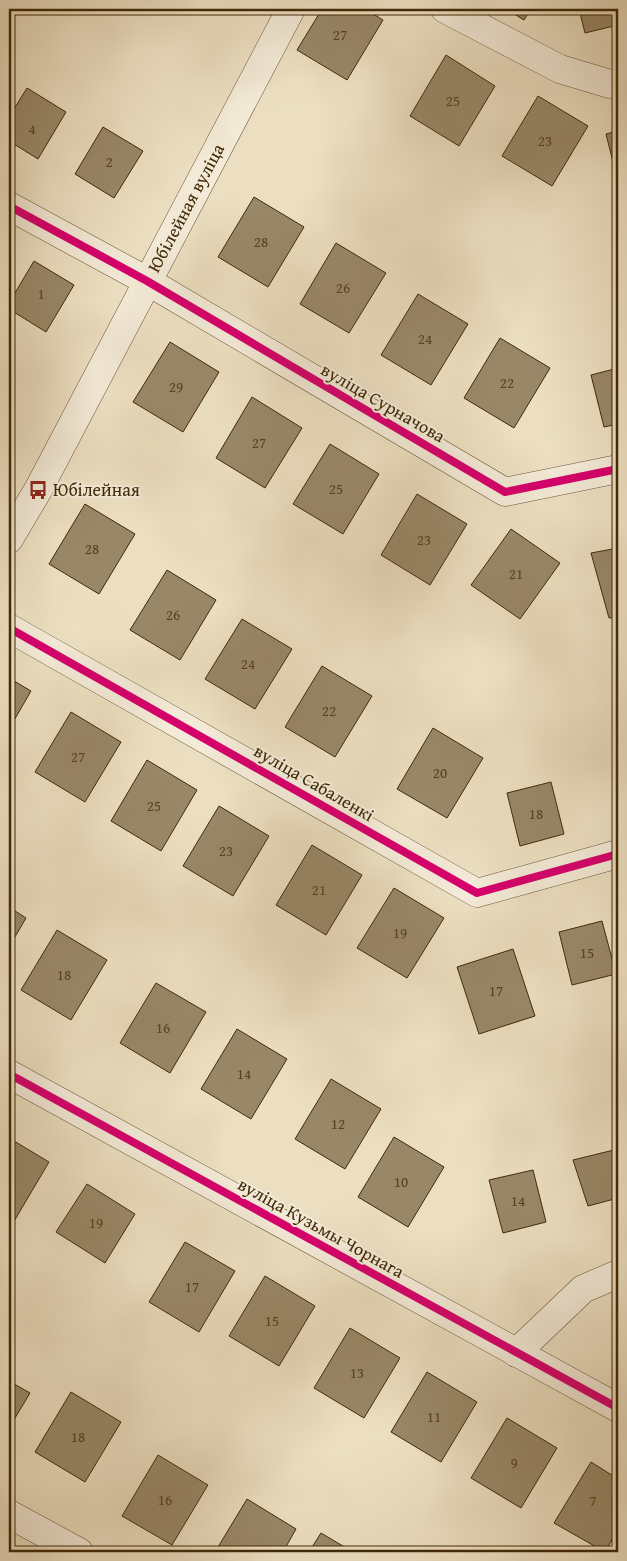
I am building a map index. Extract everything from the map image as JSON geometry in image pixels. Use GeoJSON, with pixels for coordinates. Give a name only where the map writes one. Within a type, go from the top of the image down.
{"type":"FeatureCollection","features":[{"type":"Feature","properties":{"kind":"street","name":"Юбілейная вуліца"},"geometry":{"type":"LineString","coordinates":[[9,539],[38,490],[291,9]]}},
{"type":"Feature","properties":{"kind":"street"},"geometry":{"type":"LineString","coordinates":[[445,9],[560,69],[610,84],[618,82]]}},
{"type":"Feature","properties":{"kind":"street","name":"вуліца Сурначова"},"geometry":{"type":"LineString","coordinates":[[9,206],[147,281],[505,492],[618,469]]}},
{"type":"Feature","properties":{"kind":"street","name":"вуліца Сабаленкі"},"geometry":{"type":"LineString","coordinates":[[9,628],[477,893],[618,854]]}},
{"type":"Feature","properties":{"kind":"street","name":"вуліца Кузьмы Чорнага"},"geometry":{"type":"LineString","coordinates":[[9,1074],[618,1408]]}},
{"type":"Feature","properties":{"kind":"street"},"geometry":{"type":"LineString","coordinates":[[516,1352],[583,1289],[618,1274]]}},
{"type":"Feature","properties":{"kind":"street"},"geometry":{"type":"LineString","coordinates":[[9,1514],[79,1552]]}},
{"type":"Feature","properties":{"kind":"building"},"geometry":{"type":"Polygon","coordinates":[[[322,9],[365,9],[383,20],[347,80],[297,50],[322,9]]]}},
{"type":"Feature","properties":{"kind":"building"},"geometry":{"type":"Polygon","coordinates":[[[506,9],[531,9],[524,20],[506,9]]]}},
{"type":"Feature","properties":{"kind":"building"},"geometry":{"type":"Polygon","coordinates":[[[579,9],[618,9],[618,25],[585,33],[579,9]]]}},
{"type":"Feature","properties":{"kind":"building"},"geometry":{"type":"Polygon","coordinates":[[[446,55],[495,86],[459,146],[410,116],[446,55]]]}},
{"type":"Feature","properties":{"kind":"building"},"geometry":{"type":"Polygon","coordinates":[[[27,88],[66,112],[38,159],[9,141],[9,117],[27,88]]]}},
{"type":"Feature","properties":{"kind":"building"},"geometry":{"type":"Polygon","coordinates":[[[538,96],[588,126],[552,186],[502,156],[538,96]]]}},
{"type":"Feature","properties":{"kind":"building"},"geometry":{"type":"Polygon","coordinates":[[[103,127],[143,151],[114,198],[75,174],[103,127]]]}},
{"type":"Feature","properties":{"kind":"building"},"geometry":{"type":"Polygon","coordinates":[[[618,131],[618,182],[606,134],[618,131]]]}},
{"type":"Feature","properties":{"kind":"building"},"geometry":{"type":"Polygon","coordinates":[[[254,197],[304,227],[268,287],[218,257],[254,197]]]}},
{"type":"Feature","properties":{"kind":"building"},"geometry":{"type":"Polygon","coordinates":[[[336,243],[386,273],[349,333],[300,304],[336,243]]]}},
{"type":"Feature","properties":{"kind":"building"},"geometry":{"type":"Polygon","coordinates":[[[34,261],[74,285],[46,332],[9,309],[9,303],[34,261]]]}},
{"type":"Feature","properties":{"kind":"building"},"geometry":{"type":"Polygon","coordinates":[[[418,294],[468,324],[431,385],[381,355],[418,294]]]}},
{"type":"Feature","properties":{"kind":"building"},"geometry":{"type":"Polygon","coordinates":[[[500,338],[550,368],[514,428],[464,398],[500,338]]]}},
{"type":"Feature","properties":{"kind":"building"},"geometry":{"type":"Polygon","coordinates":[[[170,342],[219,372],[183,432],[133,402],[170,342]]]}},
{"type":"Feature","properties":{"kind":"building"},"geometry":{"type":"Polygon","coordinates":[[[618,368],[618,424],[604,427],[591,375],[618,368]]]}},
{"type":"Feature","properties":{"kind":"building"},"geometry":{"type":"Polygon","coordinates":[[[252,397],[302,428],[265,488],[216,458],[252,397]]]}},
{"type":"Feature","properties":{"kind":"building"},"geometry":{"type":"Polygon","coordinates":[[[330,444],[379,474],[343,534],[293,504],[330,444]]]}},
{"type":"Feature","properties":{"kind":"building"},"geometry":{"type":"Polygon","coordinates":[[[417,494],[467,524],[430,585],[381,555],[417,494]]]}},
{"type":"Feature","properties":{"kind":"building"},"geometry":{"type":"Polygon","coordinates":[[[85,504],[135,534],[99,594],[49,564],[85,504]]]}},
{"type":"Feature","properties":{"kind":"building"},"geometry":{"type":"Polygon","coordinates":[[[511,529],[560,563],[520,619],[471,585],[511,529]]]}},
{"type":"Feature","properties":{"kind":"building"},"geometry":{"type":"Polygon","coordinates":[[[618,548],[618,617],[609,618],[591,553],[618,548]]]}},
{"type":"Feature","properties":{"kind":"building"},"geometry":{"type":"Polygon","coordinates":[[[167,570],[216,600],[180,660],[130,630],[167,570]]]}},
{"type":"Feature","properties":{"kind":"building"},"geometry":{"type":"Polygon","coordinates":[[[242,619],[292,649],[255,709],[205,679],[242,619]]]}},
{"type":"Feature","properties":{"kind":"building"},"geometry":{"type":"Polygon","coordinates":[[[322,666],[372,696],[335,757],[285,727],[322,666]]]}},
{"type":"Feature","properties":{"kind":"building"},"geometry":{"type":"Polygon","coordinates":[[[9,678],[31,691],[9,729],[9,678]]]}},
{"type":"Feature","properties":{"kind":"building"},"geometry":{"type":"Polygon","coordinates":[[[71,712],[121,742],[85,802],[35,772],[71,712]]]}},
{"type":"Feature","properties":{"kind":"building"},"geometry":{"type":"Polygon","coordinates":[[[433,728],[483,758],[447,818],[397,789],[433,728]]]}},
{"type":"Feature","properties":{"kind":"building"},"geometry":{"type":"Polygon","coordinates":[[[147,760],[197,790],[161,851],[111,821],[147,760]]]}},
{"type":"Feature","properties":{"kind":"building"},"geometry":{"type":"Polygon","coordinates":[[[551,782],[564,834],[520,846],[507,793],[551,782]]]}},
{"type":"Feature","properties":{"kind":"building"},"geometry":{"type":"Polygon","coordinates":[[[219,806],[269,836],[233,896],[183,866],[219,806]]]}},
{"type":"Feature","properties":{"kind":"building"},"geometry":{"type":"Polygon","coordinates":[[[312,845],[362,875],[326,935],[276,905],[312,845]]]}},
{"type":"Feature","properties":{"kind":"building"},"geometry":{"type":"Polygon","coordinates":[[[394,888],[444,918],[407,978],[357,948],[394,888]]]}},
{"type":"Feature","properties":{"kind":"building"},"geometry":{"type":"Polygon","coordinates":[[[9,907],[26,918],[9,947],[9,907]]]}},
{"type":"Feature","properties":{"kind":"building"},"geometry":{"type":"Polygon","coordinates":[[[602,921],[616,974],[572,985],[559,932],[602,921]]]}},
{"type":"Feature","properties":{"kind":"building"},"geometry":{"type":"Polygon","coordinates":[[[57,930],[107,960],[71,1020],[21,990],[57,930]]]}},
{"type":"Feature","properties":{"kind":"building"},"geometry":{"type":"Polygon","coordinates":[[[513,949],[535,1016],[479,1034],[457,967],[513,949]]]}},
{"type":"Feature","properties":{"kind":"building"},"geometry":{"type":"Polygon","coordinates":[[[156,983],[206,1012],[170,1073],[120,1043],[156,983]]]}},
{"type":"Feature","properties":{"kind":"building"},"geometry":{"type":"Polygon","coordinates":[[[237,1029],[287,1059],[251,1119],[201,1089],[237,1029]]]}},
{"type":"Feature","properties":{"kind":"building"},"geometry":{"type":"Polygon","coordinates":[[[331,1079],[381,1109],[345,1169],[295,1139],[331,1079]]]}},
{"type":"Feature","properties":{"kind":"building"},"geometry":{"type":"Polygon","coordinates":[[[394,1137],[444,1167],[408,1227],[358,1197],[394,1137]]]}},
{"type":"Feature","properties":{"kind":"building"},"geometry":{"type":"Polygon","coordinates":[[[9,1138],[49,1162],[13,1223],[9,1220],[9,1138]]]}},
{"type":"Feature","properties":{"kind":"building"},"geometry":{"type":"Polygon","coordinates":[[[618,1149],[618,1198],[588,1206],[573,1160],[618,1149]]]}},
{"type":"Feature","properties":{"kind":"building"},"geometry":{"type":"Polygon","coordinates":[[[533,1170],[546,1222],[503,1233],[489,1180],[533,1170]]]}},
{"type":"Feature","properties":{"kind":"building"},"geometry":{"type":"Polygon","coordinates":[[[87,1184],[135,1214],[105,1263],[56,1232],[87,1184]]]}},
{"type":"Feature","properties":{"kind":"building"},"geometry":{"type":"Polygon","coordinates":[[[185,1242],[235,1271],[199,1332],[149,1302],[185,1242]]]}},
{"type":"Feature","properties":{"kind":"building"},"geometry":{"type":"Polygon","coordinates":[[[265,1276],[315,1306],[279,1366],[229,1336],[265,1276]]]}},
{"type":"Feature","properties":{"kind":"building"},"geometry":{"type":"Polygon","coordinates":[[[350,1328],[400,1358],[364,1418],[314,1388],[350,1328]]]}},
{"type":"Feature","properties":{"kind":"building"},"geometry":{"type":"Polygon","coordinates":[[[427,1372],[477,1402],[441,1462],[391,1432],[427,1372]]]}},
{"type":"Feature","properties":{"kind":"building"},"geometry":{"type":"Polygon","coordinates":[[[9,1381],[30,1393],[9,1428],[9,1381]]]}},
{"type":"Feature","properties":{"kind":"building"},"geometry":{"type":"Polygon","coordinates":[[[71,1392],[121,1422],[85,1482],[35,1452],[71,1392]]]}},
{"type":"Feature","properties":{"kind":"building"},"geometry":{"type":"Polygon","coordinates":[[[507,1418],[557,1448],[521,1508],[471,1478],[507,1418]]]}},
{"type":"Feature","properties":{"kind":"building"},"geometry":{"type":"Polygon","coordinates":[[[158,1455],[208,1485],[172,1545],[122,1516],[158,1455]]]}},
{"type":"Feature","properties":{"kind":"building"},"geometry":{"type":"Polygon","coordinates":[[[591,1462],[618,1479],[618,1529],[605,1552],[554,1523],[591,1462]]]}},
{"type":"Feature","properties":{"kind":"building"},"geometry":{"type":"Polygon","coordinates":[[[247,1499],[296,1529],[283,1552],[215,1552],[247,1499]]]}},
{"type":"Feature","properties":{"kind":"building"},"geometry":{"type":"Polygon","coordinates":[[[321,1533],[353,1552],[309,1552],[321,1533]]]}},
{"type":"Feature","properties":{"kind":"cycle path"},"geometry":{"type":"LineString","coordinates":[[9,206],[147,281],[505,492],[618,469]]}},
{"type":"Feature","properties":{"kind":"cycle path"},"geometry":{"type":"LineString","coordinates":[[9,628],[477,893],[618,854]]}},
{"type":"Feature","properties":{"kind":"cycle path"},"geometry":{"type":"LineString","coordinates":[[9,1074],[618,1408]]}},
{"type":"Feature","properties":{"kind":"place","name":"Юбілейная"},"geometry":{"type":"Point","coordinates":[38,490]}}]}
